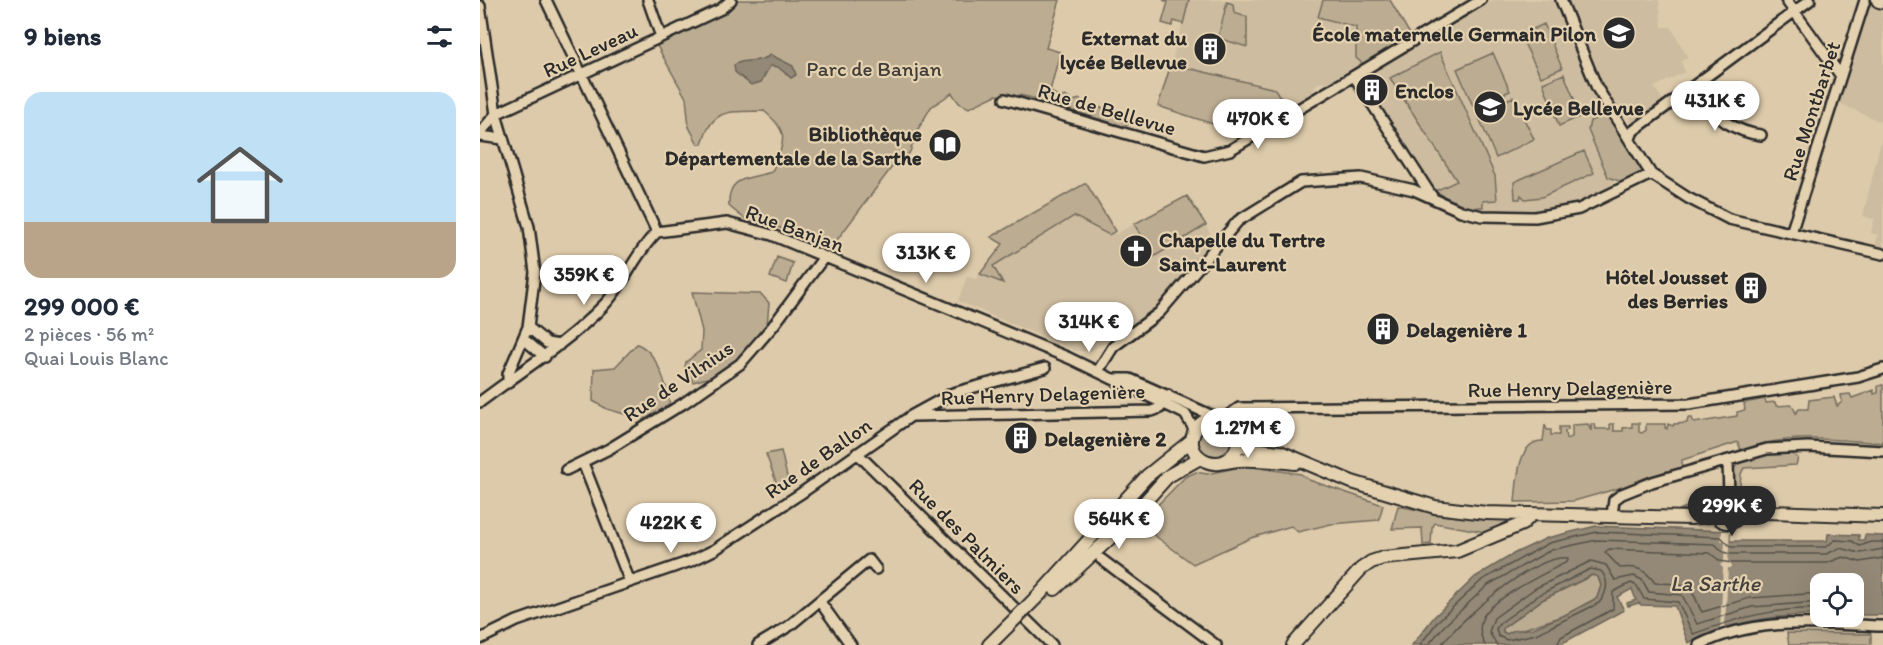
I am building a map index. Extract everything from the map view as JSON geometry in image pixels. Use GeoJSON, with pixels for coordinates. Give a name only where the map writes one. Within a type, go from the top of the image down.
{"type":"FeatureCollection","features":[{"type":"Feature","properties":{"kind":"main road"},"geometry":{"type":"LineString","coordinates":[[1879,0],[1883,1]]}},
{"type":"Feature","properties":{"kind":"main road"},"geometry":{"type":"LineString","coordinates":[[1043,596],[1147,476],[1193,435],[1204,420],[1219,418],[1236,431],[1245,446],[1280,452],[1305,464],[1396,497],[1435,507],[1486,513],[1691,518],[1716,515]]}},
{"type":"Feature","properties":{"kind":"main road"},"geometry":{"type":"LineString","coordinates":[[1223,462],[1235,452],[1236,431]]}},
{"type":"Feature","properties":{"kind":"main road"},"geometry":{"type":"LineString","coordinates":[[1193,435],[1200,458],[1211,463],[1255,460],[1305,464]]}},
{"type":"Feature","properties":{"kind":"main road"},"geometry":{"type":"LineString","coordinates":[[989,645],[1010,629],[1043,596],[1124,525],[1168,476],[1200,458]]}},
{"type":"Feature","properties":{"kind":"main road"},"geometry":{"type":"LineString","coordinates":[[1729,498],[1738,504],[1740,511],[1736,519],[1730,522],[1721,520],[1716,515],[1718,503],[1729,498]]}},
{"type":"Feature","properties":{"kind":"main road"},"geometry":{"type":"LineString","coordinates":[[1740,511],[1883,516]]}},
{"type":"Feature","properties":{"kind":"main road"},"geometry":{"type":"LineString","coordinates":[[1293,645],[1361,569],[1371,562],[1383,558],[1449,553],[1466,548],[1525,523],[1532,514]]}},
{"type":"Feature","properties":{"kind":"main road"},"geometry":{"type":"LineString","coordinates":[[999,645],[1010,629]]}},
{"type":"Feature","properties":{"kind":"street"},"geometry":{"type":"LineString","coordinates":[[480,402],[545,357],[604,305],[621,285],[643,248],[657,232],[546,0]]}},
{"type":"Feature","properties":{"kind":"street"},"geometry":{"type":"LineString","coordinates":[[648,0],[661,37]]}},
{"type":"Feature","properties":{"kind":"street"},"geometry":{"type":"LineString","coordinates":[[1561,0],[1597,88],[1651,174],[1688,198],[1729,219],[1883,254]]}},
{"type":"Feature","properties":{"kind":"street"},"geometry":{"type":"LineString","coordinates":[[1786,0],[1841,76]]}},
{"type":"Feature","properties":{"kind":"street"},"geometry":{"type":"LineString","coordinates":[[1630,139],[1633,131],[1810,0]]}},
{"type":"Feature","properties":{"kind":"street","name":"Rue Montbarbet"},"geometry":{"type":"LineString","coordinates":[[1791,233],[1865,0]]}},
{"type":"Feature","properties":{"kind":"street","name":"Rue Leveau"},"geometry":{"type":"LineString","coordinates":[[496,114],[661,37],[731,1]]}},
{"type":"Feature","properties":{"kind":"street","name":"Rue de Bellevue"},"geometry":{"type":"LineString","coordinates":[[1005,99],[1204,156],[1230,150],[1476,1]]}},
{"type":"Feature","properties":{"kind":"street"},"geometry":{"type":"LineString","coordinates":[[480,6],[496,114],[530,227],[535,272],[525,340],[508,374],[508,383]]}},
{"type":"Feature","properties":{"kind":"street"},"geometry":{"type":"LineString","coordinates":[[1354,76],[1433,198]]}},
{"type":"Feature","properties":{"kind":"street"},"geometry":{"type":"LineString","coordinates":[[1688,91],[1729,126],[1748,134],[1761,135]]}},
{"type":"Feature","properties":{"kind":"street"},"geometry":{"type":"LineString","coordinates":[[496,114],[480,134],[503,139]]}},
{"type":"Feature","properties":{"kind":"street"},"geometry":{"type":"LineString","coordinates":[[1098,371],[1113,347],[1159,313],[1238,221],[1301,182],[1361,178],[1407,188],[1461,211],[1482,216],[1535,217],[1579,209],[1651,174]]}},
{"type":"Feature","properties":{"kind":"street","name":"Rue Banjan"},"geometry":{"type":"LineString","coordinates":[[657,232],[727,223],[772,235],[1114,379],[1130,380],[1165,399],[1185,414],[1193,435]]}},
{"type":"Feature","properties":{"kind":"street","name":"Rue de Vilnius"},"geometry":{"type":"LineString","coordinates":[[566,470],[584,463],[684,403],[740,364],[773,326],[824,257]]}},
{"type":"Feature","properties":{"kind":"street"},"geometry":{"type":"LineString","coordinates":[[528,327],[547,343],[559,345]]}},
{"type":"Feature","properties":{"kind":"street"},"geometry":{"type":"LineString","coordinates":[[525,340],[545,357]]}},
{"type":"Feature","properties":{"kind":"street","name":"Rue de Ballon"},"geometry":{"type":"LineString","coordinates":[[480,639],[517,621],[691,561],[714,550],[911,416],[953,393],[1045,368]]}},
{"type":"Feature","properties":{"kind":"street","name":"Rue Henry Delagenière"},"geometry":{"type":"LineString","coordinates":[[1219,418],[1239,408],[1689,404],[1858,377],[1883,369]]}},
{"type":"Feature","properties":{"kind":"street","name":"Rue Banjan"},"geometry":{"type":"LineString","coordinates":[[1165,399],[1219,418]]}},
{"type":"Feature","properties":{"kind":"street","name":"Rue Henry Delagenière"},"geometry":{"type":"LineString","coordinates":[[911,416],[1152,411],[1160,408],[1165,399]]}},
{"type":"Feature","properties":{"kind":"street"},"geometry":{"type":"LineString","coordinates":[[1236,431],[1241,415],[1254,408]]}},
{"type":"Feature","properties":{"kind":"street"},"geometry":{"type":"LineString","coordinates":[[1612,515],[1614,500],[1622,494],[1652,482],[1767,449],[1792,447],[1883,451]]}},
{"type":"Feature","properties":{"kind":"street","name":"Rue des Palmiers"},"geometry":{"type":"LineString","coordinates":[[857,453],[1052,645]]}},
{"type":"Feature","properties":{"kind":"street"},"geometry":{"type":"LineString","coordinates":[[1728,461],[1729,498]]}},
{"type":"Feature","properties":{"kind":"street"},"geometry":{"type":"LineString","coordinates":[[584,463],[630,582]]}},
{"type":"Feature","properties":{"kind":"street"},"geometry":{"type":"LineString","coordinates":[[1101,559],[1216,645]]}},
{"type":"Feature","properties":{"kind":"street"},"geometry":{"type":"LineString","coordinates":[[758,645],[789,626],[869,560],[876,569]]}},
{"type":"Feature","properties":{"kind":"street"},"geometry":{"type":"LineString","coordinates":[[820,602],[851,645]]}},
{"type":"Feature","properties":{"kind":"street"},"geometry":{"type":"LineString","coordinates":[[1699,645],[1723,634],[1775,623],[1883,626]]}},
{"type":"Feature","properties":{"kind":"shaded area"},"geometry":{"type":"Polygon","coordinates":[[[1189,0],[1390,0],[1411,36],[1332,82],[1317,83],[1311,95],[1288,109],[1275,89],[1171,64],[1189,0]]]}},
{"type":"Feature","properties":{"kind":"shaded area","name":"Lycée Bellevue"},"geometry":{"type":"Polygon","coordinates":[[[1493,0],[1557,0],[1592,91],[1639,166],[1613,181],[1610,190],[1578,204],[1538,211],[1483,212],[1463,207],[1430,186],[1360,79],[1493,0]]]}},
{"type":"Feature","properties":{"kind":"shaded area"},"geometry":{"type":"Polygon","coordinates":[[[1568,0],[1659,0],[1662,27],[1671,27],[1688,58],[1681,61],[1685,72],[1654,87],[1664,102],[1633,124],[1627,116],[1623,118],[1608,95],[1568,0]]]}},
{"type":"Feature","properties":{"kind":"shaded area"},"geometry":{"type":"Polygon","coordinates":[[[1873,5],[1883,8],[1883,123],[1837,102],[1868,7],[1873,5]]]}},
{"type":"Feature","properties":{"kind":"shaded area"},"geometry":{"type":"Polygon","coordinates":[[[1883,132],[1883,249],[1875,246],[1878,235],[1871,233],[1874,219],[1863,216],[1883,132]]]}},
{"type":"Feature","properties":{"kind":"shaded area"},"geometry":{"type":"Polygon","coordinates":[[[1086,183],[1112,222],[1116,234],[1187,196],[1213,238],[1155,308],[1120,336],[1090,351],[1076,351],[958,301],[967,277],[976,279],[1003,244],[991,237],[1086,183]]]}},
{"type":"Feature","properties":{"kind":"green space","name":"Parc de Banjan"},"geometry":{"type":"Polygon","coordinates":[[[737,0],[1060,0],[1046,48],[1060,52],[1050,91],[1060,98],[1065,96],[1073,101],[1080,99],[1085,106],[1093,105],[1096,109],[1109,110],[1119,117],[1125,114],[1130,118],[1130,124],[1122,126],[1063,108],[1041,107],[1036,99],[1019,95],[1018,98],[996,95],[969,108],[959,103],[952,93],[931,107],[917,131],[910,152],[901,163],[898,160],[895,163],[834,244],[817,241],[766,223],[751,222],[729,206],[729,196],[736,183],[772,172],[782,145],[782,132],[764,111],[732,112],[724,114],[711,123],[702,144],[698,144],[689,127],[686,98],[656,44],[727,12],[737,0]]]}},
{"type":"Feature","properties":{"kind":"green space"},"geometry":{"type":"Polygon","coordinates":[[[1163,0],[1189,0],[1183,24],[1174,21],[1172,26],[1162,23],[1168,2],[1163,0]]]}},
{"type":"Feature","properties":{"kind":"green space"},"geometry":{"type":"Polygon","coordinates":[[[1323,0],[1390,0],[1411,36],[1363,64],[1356,58],[1356,27],[1318,17],[1323,0]]]}},
{"type":"Feature","properties":{"kind":"green space"},"geometry":{"type":"Polygon","coordinates":[[[1227,2],[1233,4],[1234,13],[1247,17],[1247,47],[1218,38],[1227,2]]]}},
{"type":"Feature","properties":{"kind":"green space"},"geometry":{"type":"Polygon","coordinates":[[[1544,24],[1562,68],[1541,77],[1520,35],[1544,24]]]}},
{"type":"Feature","properties":{"kind":"green space"},"geometry":{"type":"Polygon","coordinates":[[[1440,52],[1495,176],[1497,200],[1483,201],[1483,207],[1478,207],[1477,210],[1463,207],[1435,191],[1457,181],[1390,78],[1440,52]]]}},
{"type":"Feature","properties":{"kind":"green space"},"geometry":{"type":"Polygon","coordinates":[[[1493,53],[1510,91],[1473,106],[1457,69],[1493,53]]]}},
{"type":"Feature","properties":{"kind":"green space"},"geometry":{"type":"Polygon","coordinates":[[[1171,64],[1275,89],[1283,102],[1234,131],[1158,106],[1171,64]]]}},
{"type":"Feature","properties":{"kind":"green space"},"geometry":{"type":"Polygon","coordinates":[[[1564,74],[1581,116],[1559,126],[1543,83],[1564,74]]]}},
{"type":"Feature","properties":{"kind":"green space"},"geometry":{"type":"Polygon","coordinates":[[[1513,97],[1534,139],[1496,158],[1477,113],[1513,97]]]}},
{"type":"Feature","properties":{"kind":"green space"},"geometry":{"type":"Polygon","coordinates":[[[1607,114],[1643,172],[1624,183],[1608,177],[1588,130],[1590,121],[1607,114]]]}},
{"type":"Feature","properties":{"kind":"green space"},"geometry":{"type":"Polygon","coordinates":[[[1584,151],[1594,173],[1542,197],[1525,199],[1521,195],[1520,199],[1515,199],[1514,182],[1584,151]]]}},
{"type":"Feature","properties":{"kind":"green space"},"geometry":{"type":"Polygon","coordinates":[[[1086,183],[1115,231],[1109,235],[1074,216],[993,266],[1003,283],[980,274],[1003,244],[991,237],[1086,183]]]}},
{"type":"Feature","properties":{"kind":"green space"},"geometry":{"type":"Polygon","coordinates":[[[1187,196],[1206,225],[1152,258],[1153,254],[1134,224],[1187,196]]]}},
{"type":"Feature","properties":{"kind":"green space"},"geometry":{"type":"Polygon","coordinates":[[[777,257],[793,263],[787,283],[770,277],[777,257]]]}},
{"type":"Feature","properties":{"kind":"green space"},"geometry":{"type":"Polygon","coordinates":[[[692,292],[761,294],[769,303],[767,326],[738,362],[717,375],[693,382],[685,367],[686,362],[701,350],[702,331],[692,292]]]}},
{"type":"Feature","properties":{"kind":"green space"},"geometry":{"type":"Polygon","coordinates":[[[637,344],[651,354],[656,362],[667,389],[670,406],[645,420],[607,409],[593,401],[594,369],[615,367],[637,344]]]}},
{"type":"Feature","properties":{"kind":"green space"},"geometry":{"type":"Polygon","coordinates":[[[1883,385],[1883,443],[1793,439],[1775,441],[1741,451],[1738,442],[1682,460],[1682,470],[1574,501],[1515,502],[1523,455],[1534,443],[1543,441],[1545,425],[1547,430],[1551,430],[1551,435],[1559,435],[1559,427],[1568,427],[1565,431],[1566,439],[1572,437],[1572,425],[1588,424],[1591,431],[1591,424],[1595,424],[1596,429],[1610,429],[1610,424],[1614,424],[1614,431],[1623,431],[1623,428],[1632,427],[1632,423],[1639,423],[1639,432],[1642,433],[1646,430],[1646,424],[1665,424],[1667,429],[1668,424],[1673,426],[1687,423],[1688,418],[1692,418],[1694,423],[1737,416],[1737,412],[1745,410],[1744,403],[1765,399],[1766,403],[1775,402],[1776,406],[1792,405],[1796,413],[1799,409],[1808,409],[1809,400],[1834,397],[1837,406],[1842,402],[1841,395],[1850,394],[1852,398],[1874,390],[1874,394],[1878,393],[1878,386],[1883,385]]]}},
{"type":"Feature","properties":{"kind":"green space"},"geometry":{"type":"Polygon","coordinates":[[[1215,424],[1227,429],[1232,441],[1227,453],[1215,458],[1203,453],[1198,441],[1203,429],[1215,424]]]}},
{"type":"Feature","properties":{"kind":"green space"},"geometry":{"type":"Polygon","coordinates":[[[781,451],[788,481],[778,487],[766,454],[781,451]]]}},
{"type":"Feature","properties":{"kind":"green space"},"geometry":{"type":"Polygon","coordinates":[[[1789,452],[1798,458],[1796,465],[1744,468],[1740,487],[1746,494],[1753,495],[1754,506],[1740,499],[1731,479],[1736,466],[1753,457],[1789,452]]]}},
{"type":"Feature","properties":{"kind":"green space"},"geometry":{"type":"Polygon","coordinates":[[[1172,461],[1174,465],[1164,473],[1118,527],[1074,561],[1127,503],[1172,461]]]}},
{"type":"Feature","properties":{"kind":"green space"},"geometry":{"type":"Polygon","coordinates":[[[1245,466],[1301,474],[1309,480],[1383,505],[1379,520],[1331,524],[1298,532],[1291,526],[1251,538],[1193,564],[1139,524],[1185,477],[1196,472],[1207,474],[1245,466]]]}},
{"type":"Feature","properties":{"kind":"green space"},"geometry":{"type":"Polygon","coordinates":[[[1722,493],[1710,509],[1679,510],[1722,493]]]}},
{"type":"Feature","properties":{"kind":"green space"},"geometry":{"type":"Polygon","coordinates":[[[1398,506],[1448,516],[1515,520],[1485,532],[1435,523],[1432,528],[1431,544],[1423,545],[1422,528],[1392,529],[1398,506]]]}},
{"type":"Feature","properties":{"kind":"green space"},"geometry":{"type":"Polygon","coordinates":[[[1593,575],[1598,577],[1601,586],[1597,598],[1563,616],[1507,634],[1503,632],[1503,628],[1542,600],[1593,575]]]}},
{"type":"Feature","properties":{"kind":"green space"},"geometry":{"type":"Polygon","coordinates":[[[1787,633],[1871,634],[1871,644],[1789,645],[1787,633]]]}},
{"type":"Feature","properties":{"kind":"water"},"geometry":{"type":"Polygon","coordinates":[[[771,55],[793,66],[796,75],[791,78],[778,67],[770,66],[761,82],[751,85],[735,72],[734,65],[738,63],[760,60],[771,55]]]}},
{"type":"Feature","properties":{"kind":"water","name":"La Sarthe"},"geometry":{"type":"Polygon","coordinates":[[[1596,526],[1730,531],[1730,541],[1827,541],[1828,534],[1859,535],[1859,540],[1864,540],[1865,535],[1883,536],[1883,615],[1864,615],[1864,573],[1810,573],[1810,615],[1753,621],[1720,630],[1688,643],[1675,606],[1641,605],[1639,603],[1628,606],[1627,603],[1636,600],[1632,589],[1617,597],[1624,610],[1559,645],[1412,645],[1434,617],[1475,577],[1515,553],[1547,538],[1596,526]],[[1592,575],[1542,600],[1503,628],[1503,632],[1507,634],[1533,628],[1563,616],[1597,598],[1601,585],[1598,577],[1592,575]]]}},
{"type":"Feature","properties":{"kind":"pier"},"geometry":{"type":"Polygon","coordinates":[[[1722,531],[1730,531],[1728,562],[1731,563],[1731,568],[1728,568],[1725,627],[1720,629],[1722,592],[1720,589],[1722,588],[1723,568],[1720,565],[1724,562],[1725,541],[1721,541],[1722,531]]]}},
{"type":"Feature","properties":{"kind":"place","name":"École maternelle Germain Pilon"},"geometry":{"type":"Point","coordinates":[1619,33]}},
{"type":"Feature","properties":{"kind":"place","name":"Externat du lycée Bellevue"},"geometry":{"type":"Point","coordinates":[1210,49]}},
{"type":"Feature","properties":{"kind":"place","name":"Enclos"},"geometry":{"type":"Point","coordinates":[1372,90]}},
{"type":"Feature","properties":{"kind":"place","name":"Lycée Bellevue"},"geometry":{"type":"Point","coordinates":[1490,107]}},
{"type":"Feature","properties":{"kind":"place","name":"Bibliothèque Départementale de la Sarthe"},"geometry":{"type":"Point","coordinates":[945,145]}},
{"type":"Feature","properties":{"kind":"place","name":"Chapelle du Tertre Saint-Laurent"},"geometry":{"type":"Point","coordinates":[1136,251]}},
{"type":"Feature","properties":{"kind":"place","name":"Hôtel Jousset des Berries"},"geometry":{"type":"Point","coordinates":[1751,288]}},
{"type":"Feature","properties":{"kind":"place","name":"Delagenière 1"},"geometry":{"type":"Point","coordinates":[1383,329]}},
{"type":"Feature","properties":{"kind":"place","name":"Delagenière 2"},"geometry":{"type":"Point","coordinates":[1021,438]}}]}
